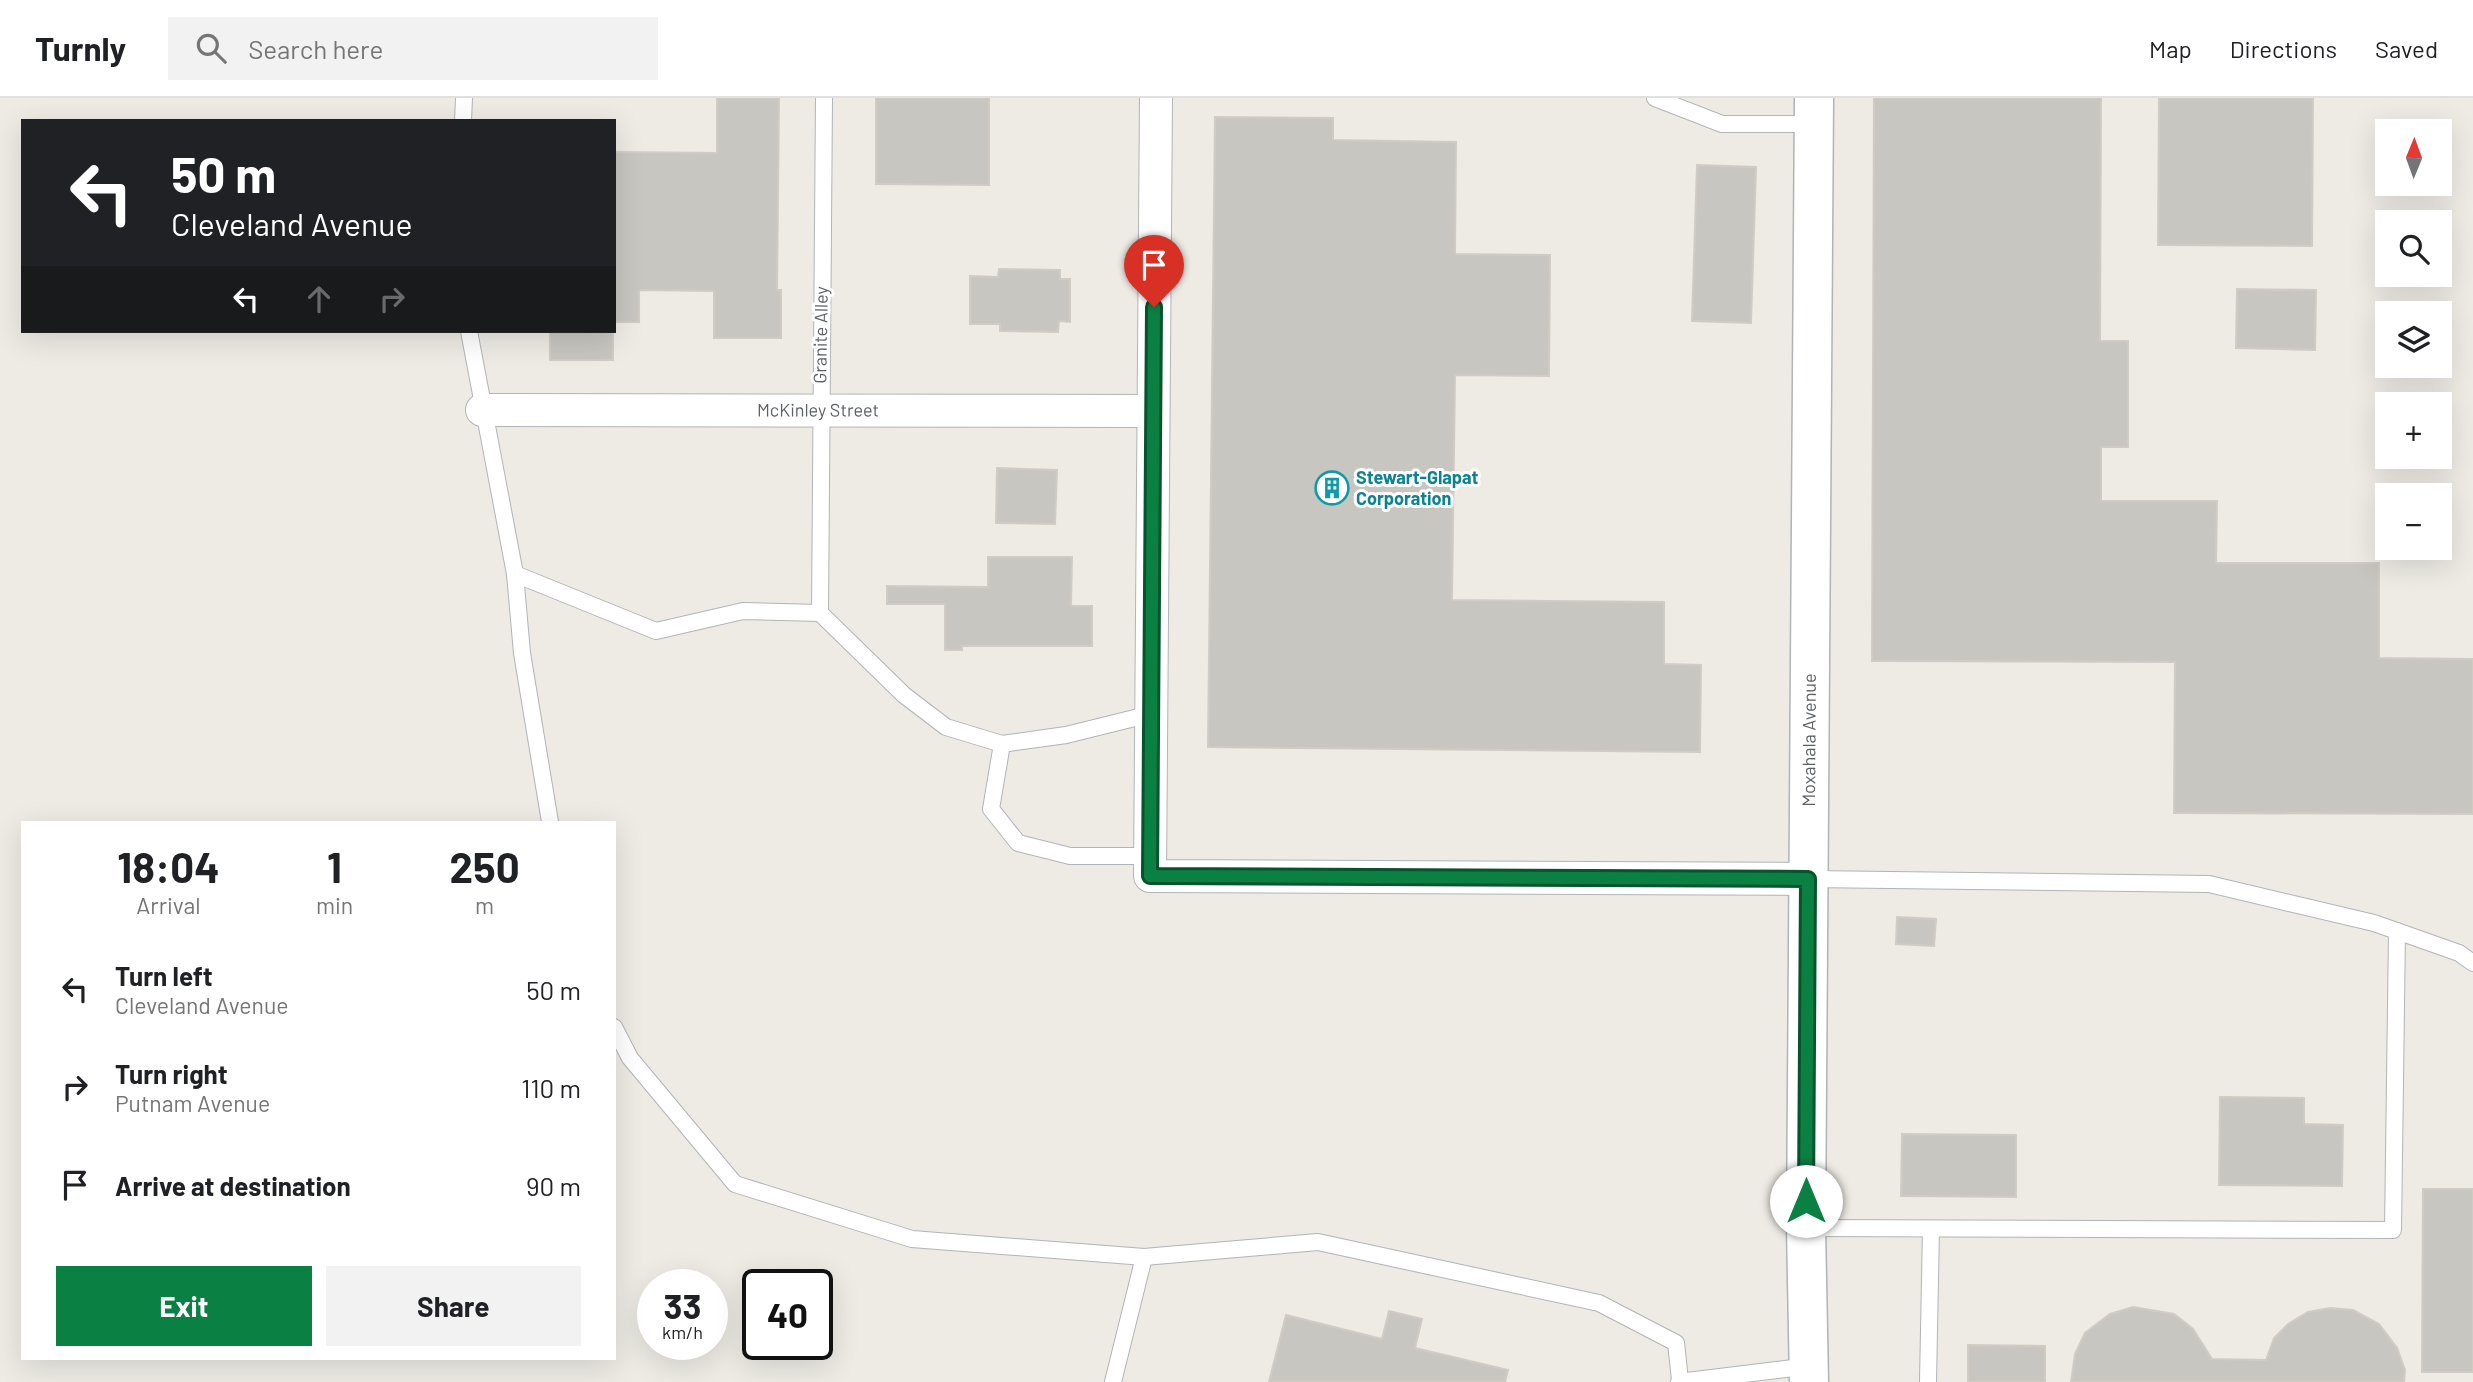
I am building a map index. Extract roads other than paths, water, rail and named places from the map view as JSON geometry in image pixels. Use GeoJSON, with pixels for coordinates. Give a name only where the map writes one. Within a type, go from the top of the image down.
{"type":"FeatureCollection","features":[{"type":"Feature","properties":{"kind":"street"},"geometry":{"type":"LineString","coordinates":[[1156,98],[1150,866],[1808,879]]}},
{"type":"Feature","properties":{"kind":"street","name":"Moxahala Avenue"},"geometry":{"type":"LineString","coordinates":[[1810,1374],[1806,1228],[1814,111]]}},
{"type":"Feature","properties":{"kind":"street","name":"McKinley Street"},"geometry":{"type":"LineString","coordinates":[[482,410],[1153,411]]}},
{"type":"Feature","properties":{"kind":"lane"},"geometry":{"type":"LineString","coordinates":[[463,119],[464,98]]}},
{"type":"Feature","properties":{"kind":"lane","name":"Granite Alley"},"geometry":{"type":"LineString","coordinates":[[820,613],[824,98]]}},
{"type":"Feature","properties":{"kind":"lane"},"geometry":{"type":"LineString","coordinates":[[1655,98],[1722,124],[1814,111]]}},
{"type":"Feature","properties":{"kind":"lane"},"geometry":{"type":"LineString","coordinates":[[469,333],[482,410],[516,574],[523,653],[550,821]]}},
{"type":"Feature","properties":{"kind":"lane"},"geometry":{"type":"LineString","coordinates":[[516,574],[656,631],[743,611],[820,613],[904,695],[946,727],[1002,744],[1066,735],[1152,715]]}},
{"type":"Feature","properties":{"kind":"lane"},"geometry":{"type":"LineString","coordinates":[[1002,744],[991,808],[1018,843],[1070,856],[1150,866]]}},
{"type":"Feature","properties":{"kind":"lane"},"geometry":{"type":"LineString","coordinates":[[1808,879],[2208,884],[2397,930],[2459,953],[2473,963]]}},
{"type":"Feature","properties":{"kind":"lane"},"geometry":{"type":"LineString","coordinates":[[1806,1228],[2393,1230],[2397,930]]}},
{"type":"Feature","properties":{"kind":"lane"},"geometry":{"type":"LineString","coordinates":[[616,1031],[630,1058],[735,1185],[912,1239],[1144,1257],[1318,1242],[1598,1303],[1675,1343],[1679,1381],[1810,1374]]}},
{"type":"Feature","properties":{"kind":"lane"},"geometry":{"type":"LineString","coordinates":[[1928,1382],[1931,1228]]}},
{"type":"Feature","properties":{"kind":"lane"},"geometry":{"type":"LineString","coordinates":[[1113,1382],[1144,1257]]}},
{"type":"Feature","properties":{"kind":"place","name":"Stewart-Glapat Corporation"},"geometry":{"type":"Point","coordinates":[1332,488]}}]}
